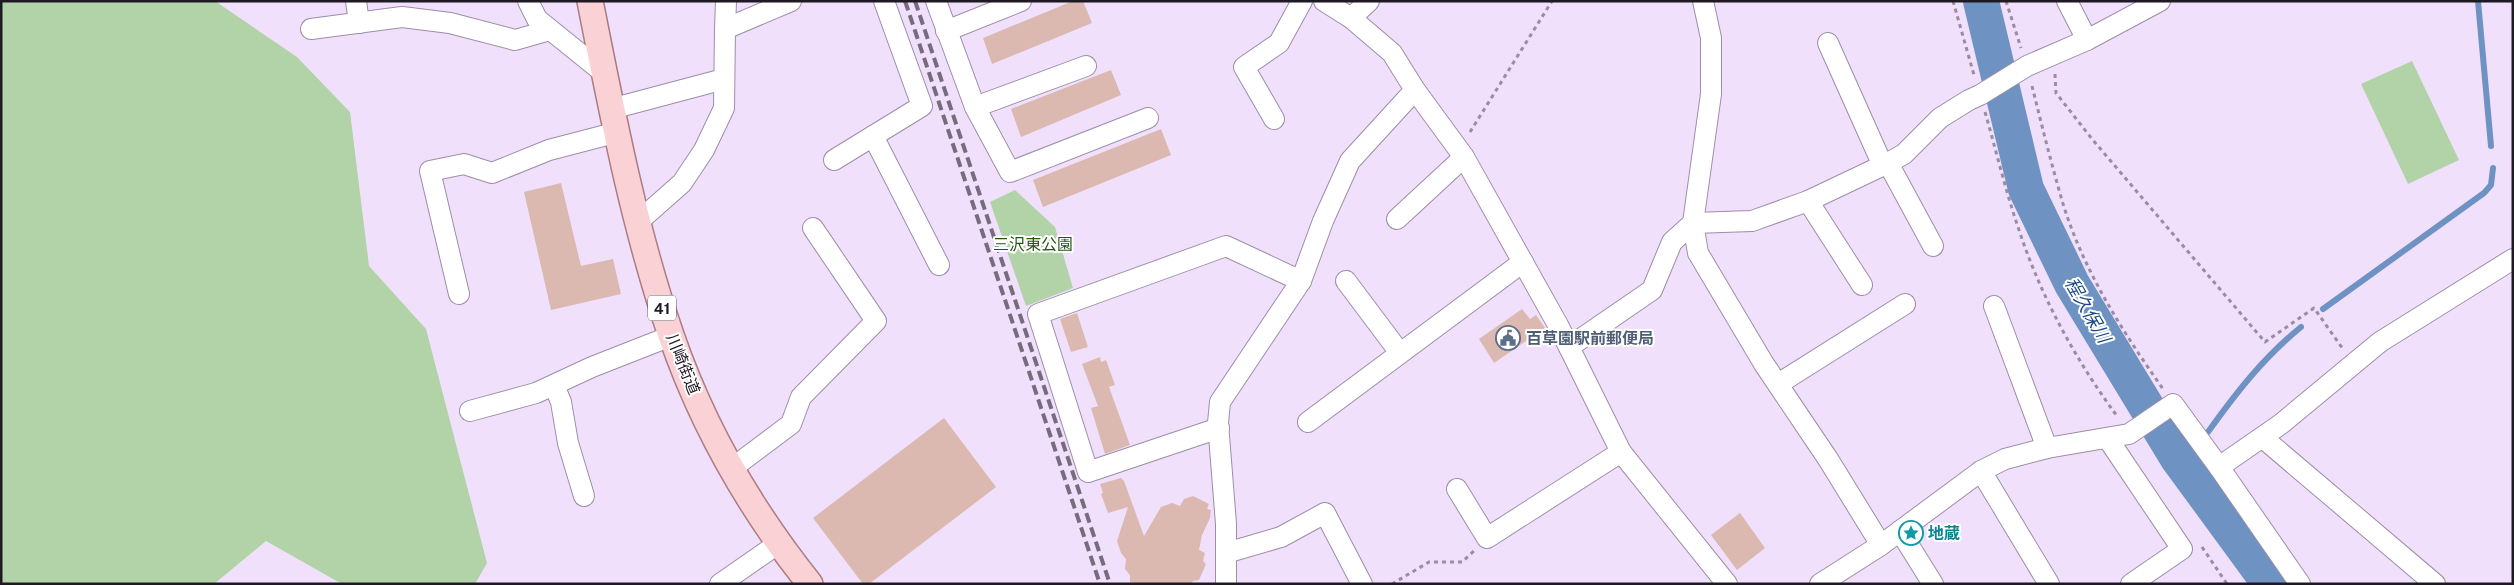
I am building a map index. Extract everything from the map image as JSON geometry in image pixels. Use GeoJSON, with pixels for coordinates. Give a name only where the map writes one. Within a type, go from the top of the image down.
{"type":"FeatureCollection","features":[{"type":"Feature","properties":{"kind":"main road","name":"川崎街道"},"geometry":{"type":"LineString","coordinates":[[590,1],[614,120],[639,221],[671,336],[705,418],[731,469],[807,583]]}},
{"type":"Feature","properties":{"kind":"street"},"geometry":{"type":"LineString","coordinates":[[356,1],[359,23]]}},
{"type":"Feature","properties":{"kind":"street"},"geometry":{"type":"LineString","coordinates":[[528,1],[537,19],[604,73]]}},
{"type":"Feature","properties":{"kind":"street"},"geometry":{"type":"LineString","coordinates":[[639,221],[682,183],[704,150],[724,108],[726,1]]}},
{"type":"Feature","properties":{"kind":"street"},"geometry":{"type":"LineString","coordinates":[[725,29],[791,1]]}},
{"type":"Feature","properties":{"kind":"street"},"geometry":{"type":"LineString","coordinates":[[834,160],[922,106],[884,1]]}},
{"type":"Feature","properties":{"kind":"street"},"geometry":{"type":"LineString","coordinates":[[936,1],[975,107],[1010,172],[1148,118]]}},
{"type":"Feature","properties":{"kind":"street"},"geometry":{"type":"LineString","coordinates":[[946,31],[1021,1]]}},
{"type":"Feature","properties":{"kind":"street"},"geometry":{"type":"LineString","coordinates":[[1274,119],[1244,67],[1279,43],[1302,1]]}},
{"type":"Feature","properties":{"kind":"street"},"geometry":{"type":"LineString","coordinates":[[1324,1],[1351,18],[1392,53],[1415,90],[1462,153],[1569,347],[1621,452],[1727,584]]}},
{"type":"Feature","properties":{"kind":"street"},"geometry":{"type":"LineString","coordinates":[[1351,18],[1369,1]]}},
{"type":"Feature","properties":{"kind":"street"},"geometry":{"type":"LineString","coordinates":[[1703,1],[1711,38],[1710,94],[1693,223],[1698,253],[1778,384],[1828,459],[1881,545]]}},
{"type":"Feature","properties":{"kind":"street"},"geometry":{"type":"LineString","coordinates":[[2067,1],[2087,40]]}},
{"type":"Feature","properties":{"kind":"street"},"geometry":{"type":"LineString","coordinates":[[1569,347],[1652,290],[1672,242],[1693,223],[1752,221],[1808,200],[1886,164],[1904,154],[1940,118],[1980,96],[2025,67],[2087,40],[2160,1]]}},
{"type":"Feature","properties":{"kind":"street"},"geometry":{"type":"LineString","coordinates":[[311,29],[402,17],[450,23],[515,40],[550,30]]}},
{"type":"Feature","properties":{"kind":"street"},"geometry":{"type":"LineString","coordinates":[[1828,43],[1886,164],[1933,246]]}},
{"type":"Feature","properties":{"kind":"street"},"geometry":{"type":"LineString","coordinates":[[975,107],[1086,66]]}},
{"type":"Feature","properties":{"kind":"street"},"geometry":{"type":"LineString","coordinates":[[459,294],[430,171],[464,164],[492,173],[549,150],[614,120],[724,79]]}},
{"type":"Feature","properties":{"kind":"street"},"geometry":{"type":"LineString","coordinates":[[1226,584],[1219,428],[1220,402],[1301,281],[1323,221],[1350,161],[1415,90]]}},
{"type":"Feature","properties":{"kind":"street"},"geometry":{"type":"LineString","coordinates":[[873,136],[939,265]]}},
{"type":"Feature","properties":{"kind":"street"},"geometry":{"type":"LineString","coordinates":[[1397,219],[1462,153]]}},
{"type":"Feature","properties":{"kind":"street"},"geometry":{"type":"LineString","coordinates":[[1808,200],[1862,286]]}},
{"type":"Feature","properties":{"kind":"street"},"geometry":{"type":"LineString","coordinates":[[731,469],[791,424],[801,396],[876,320],[813,228]]}},
{"type":"Feature","properties":{"kind":"street"},"geometry":{"type":"LineString","coordinates":[[1219,428],[1088,472],[1038,314],[1226,246],[1301,281]]}},
{"type":"Feature","properties":{"kind":"street"},"geometry":{"type":"LineString","coordinates":[[2218,467],[2263,438],[2380,342],[2513,259]]}},
{"type":"Feature","properties":{"kind":"street"},"geometry":{"type":"LineString","coordinates":[[1308,422],[1523,262]]}},
{"type":"Feature","properties":{"kind":"street"},"geometry":{"type":"LineString","coordinates":[[1346,281],[1400,353]]}},
{"type":"Feature","properties":{"kind":"street"},"geometry":{"type":"LineString","coordinates":[[1778,384],[1905,304]]}},
{"type":"Feature","properties":{"kind":"street"},"geometry":{"type":"LineString","coordinates":[[1994,306],[2048,448]]}},
{"type":"Feature","properties":{"kind":"street"},"geometry":{"type":"LineString","coordinates":[[470,411],[536,393],[592,367],[671,336]]}},
{"type":"Feature","properties":{"kind":"street"},"geometry":{"type":"LineString","coordinates":[[554,385],[561,402],[568,443],[584,496]]}},
{"type":"Feature","properties":{"kind":"street"},"geometry":{"type":"LineString","coordinates":[[1820,584],[1881,545],[1981,470],[2005,459],[2048,448],[2128,434],[2171,405],[2218,467],[2300,584]]}},
{"type":"Feature","properties":{"kind":"street"},"geometry":{"type":"LineString","coordinates":[[2263,438],[2436,584]]}},
{"type":"Feature","properties":{"kind":"street"},"geometry":{"type":"LineString","coordinates":[[2108,439],[2182,549],[2155,577],[2131,584]]}},
{"type":"Feature","properties":{"kind":"street"},"geometry":{"type":"LineString","coordinates":[[1457,489],[1487,538],[1621,452]]}},
{"type":"Feature","properties":{"kind":"street"},"geometry":{"type":"LineString","coordinates":[[1981,470],[2049,584]]}},
{"type":"Feature","properties":{"kind":"street"},"geometry":{"type":"LineString","coordinates":[[1226,553],[1281,537],[1325,513],[1362,584]]}},
{"type":"Feature","properties":{"kind":"street"},"geometry":{"type":"LineString","coordinates":[[1900,531],[1933,584]]}},
{"type":"Feature","properties":{"kind":"street"},"geometry":{"type":"LineString","coordinates":[[720,584],[779,543]]}},
{"type":"Feature","properties":{"kind":"path"},"geometry":{"type":"LineString","coordinates":[[1462,153],[1552,1]]}},
{"type":"Feature","properties":{"kind":"path"},"geometry":{"type":"LineString","coordinates":[[1953,1],[2018,228],[2044,292],[2082,365],[2128,434]]}},
{"type":"Feature","properties":{"kind":"path"},"geometry":{"type":"LineString","coordinates":[[2006,1],[2064,207],[2086,262],[2113,314],[2171,405]]}},
{"type":"Feature","properties":{"kind":"path"},"geometry":{"type":"LineString","coordinates":[[2054,54],[2056,94],[2092,140],[2265,342],[2314,308],[2354,365]]}},
{"type":"Feature","properties":{"kind":"path"},"geometry":{"type":"LineString","coordinates":[[1392,584],[1429,562],[1462,562],[1487,538]]}},
{"type":"Feature","properties":{"kind":"path"},"geometry":{"type":"LineString","coordinates":[[2198,541],[2216,564],[2227,584]]}},
{"type":"Feature","properties":{"kind":"green space"},"geometry":{"type":"Polygon","coordinates":[[[1,1],[215,1],[297,57],[350,112],[369,266],[426,329],[487,563],[475,584],[342,584],[266,541],[214,584],[1,584],[1,1]]]}},
{"type":"Feature","properties":{"kind":"green space"},"geometry":{"type":"Polygon","coordinates":[[[2412,61],[2459,160],[2408,184],[2361,84],[2412,61]]]}},
{"type":"Feature","properties":{"kind":"green space","name":"三沢東公園"},"geometry":{"type":"Polygon","coordinates":[[[1015,190],[1055,227],[1073,288],[1026,306],[990,202],[1015,190]]]}},
{"type":"Feature","properties":{"kind":"building"},"geometry":{"type":"Polygon","coordinates":[[[1073,1],[1083,1],[1092,23],[992,64],[983,38],[1073,1]]]}},
{"type":"Feature","properties":{"kind":"building"},"geometry":{"type":"Polygon","coordinates":[[[1111,70],[1121,95],[1021,137],[1011,109],[1111,70]]]}},
{"type":"Feature","properties":{"kind":"building"},"geometry":{"type":"Polygon","coordinates":[[[1161,129],[1171,155],[1043,207],[1033,180],[1161,129]]]}},
{"type":"Feature","properties":{"kind":"building"},"geometry":{"type":"Polygon","coordinates":[[[561,183],[581,266],[613,259],[621,294],[551,310],[524,192],[561,183]]]}},
{"type":"Feature","properties":{"kind":"building"},"geometry":{"type":"Polygon","coordinates":[[[1522,309],[1530,319],[1536,315],[1545,328],[1494,363],[1479,339],[1522,309]]]}},
{"type":"Feature","properties":{"kind":"building"},"geometry":{"type":"Polygon","coordinates":[[[1077,313],[1088,347],[1071,352],[1060,319],[1077,313]]]}},
{"type":"Feature","properties":{"kind":"building"},"geometry":{"type":"Polygon","coordinates":[[[1100,357],[1101,362],[1106,360],[1115,385],[1109,387],[1130,445],[1105,454],[1091,408],[1098,406],[1082,364],[1100,357]]]}},
{"type":"Feature","properties":{"kind":"building"},"geometry":{"type":"Polygon","coordinates":[[[944,418],[996,487],[869,584],[863,584],[813,518],[944,418]]]}},
{"type":"Feature","properties":{"kind":"building"},"geometry":{"type":"Polygon","coordinates":[[[1121,478],[1124,481],[1144,536],[1161,507],[1172,503],[1180,506],[1184,499],[1193,496],[1209,504],[1207,509],[1211,510],[1210,518],[1202,535],[1199,550],[1205,553],[1203,561],[1206,564],[1199,580],[1193,581],[1191,584],[1130,584],[1130,575],[1125,569],[1126,559],[1121,553],[1117,541],[1128,507],[1108,513],[1101,494],[1103,493],[1100,484],[1121,478]]]}},
{"type":"Feature","properties":{"kind":"building"},"geometry":{"type":"Polygon","coordinates":[[[1740,513],[1765,548],[1737,570],[1711,535],[1740,513]]]}},
{"type":"Feature","properties":{"kind":"waterway","name":"程久保川"},"geometry":{"type":"LineString","coordinates":[[1981,1],[2026,189],[2072,284],[2177,457],[2270,584]]}},
{"type":"Feature","properties":{"kind":"waterway"},"geometry":{"type":"LineString","coordinates":[[2478,1],[2491,146]]}},
{"type":"Feature","properties":{"kind":"waterway"},"geometry":{"type":"LineString","coordinates":[[2323,309],[2484,193],[2491,185],[2493,168]]}},
{"type":"Feature","properties":{"kind":"waterway"},"geometry":{"type":"LineString","coordinates":[[2208,432],[2251,376],[2274,351],[2301,327]]}},
{"type":"Feature","properties":{"kind":"waterway"},"geometry":{"type":"LineString","coordinates":[[2182,463],[2191,452]]}},
{"type":"Feature","properties":{"kind":"railway"},"geometry":{"type":"LineString","coordinates":[[905,1],[1100,584]]}},
{"type":"Feature","properties":{"kind":"railway"},"geometry":{"type":"LineString","coordinates":[[915,1],[1110,584]]}},
{"type":"Feature","properties":{"kind":"place","name":"百草園駅前郵便局"},"geometry":{"type":"Point","coordinates":[1508,338]}},
{"type":"Feature","properties":{"kind":"place","name":"地蔵"},"geometry":{"type":"Point","coordinates":[1911,533]}}]}
